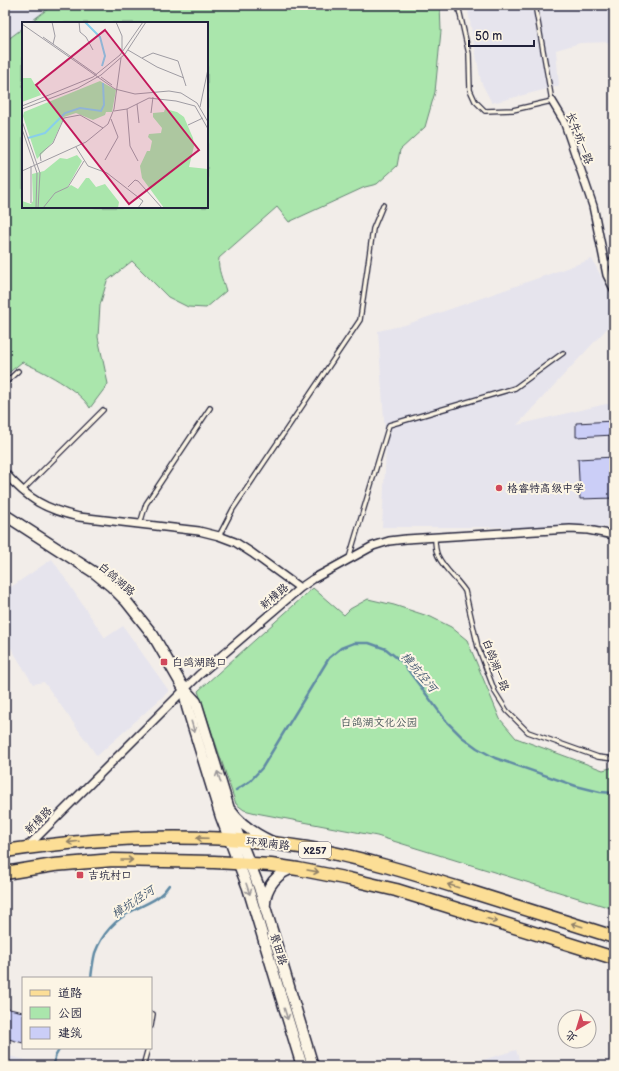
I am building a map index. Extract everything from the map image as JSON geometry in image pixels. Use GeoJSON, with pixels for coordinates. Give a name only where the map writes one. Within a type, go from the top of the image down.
{"type":"FeatureCollection","features":[{"type":"Feature","properties":{"kind":"main road","name":"环观南路"},"geometry":{"type":"LineString","coordinates":[[5,851],[80,841],[118,838],[160,837],[235,840],[275,844],[331,853],[400,870],[614,937]]}},
{"type":"Feature","properties":{"kind":"main road","name":"环观南路"},"geometry":{"type":"LineString","coordinates":[[5,873],[54,865],[113,860],[179,861],[294,868],[349,878],[396,890],[614,958]]}},
{"type":"Feature","properties":{"kind":"street","name":"长牛坑一路"},"geometry":{"type":"LineString","coordinates":[[552,101],[564,120],[593,206],[605,268],[614,289]]}},
{"type":"Feature","properties":{"kind":"street"},"geometry":{"type":"LineString","coordinates":[[5,474],[31,499],[45,507],[61,513],[79,517],[199,531],[235,542],[252,552],[300,588]]}},
{"type":"Feature","properties":{"kind":"street","name":"白鸽湖路"},"geometry":{"type":"LineString","coordinates":[[5,515],[95,573],[126,601],[153,635],[184,689],[196,702],[228,805],[235,840]]}},
{"type":"Feature","properties":{"kind":"street","name":"新樟路"},"geometry":{"type":"LineString","coordinates":[[26,848],[199,675],[300,588],[373,546],[389,541],[435,537],[570,529],[588,530],[614,535]]}},
{"type":"Feature","properties":{"kind":"street","name":"白鸽湖路"},"geometry":{"type":"LineString","coordinates":[[184,689],[187,707],[221,817],[235,840]]}},
{"type":"Feature","properties":{"kind":"street"},"geometry":{"type":"LineString","coordinates":[[228,805],[233,813],[245,825],[275,844]]}},
{"type":"Feature","properties":{"kind":"street","name":"景田路"},"geometry":{"type":"LineString","coordinates":[[235,840],[244,864],[248,888],[302,1066]]}},
{"type":"Feature","properties":{"kind":"street","name":"景田路"},"geometry":{"type":"LineString","coordinates":[[244,864],[259,887],[312,1066]]}},
{"type":"Feature","properties":{"kind":"street"},"geometry":{"type":"LineString","coordinates":[[264,906],[269,889],[277,877],[294,868]]}},
{"type":"Feature","properties":{"kind":"lane"},"geometry":{"type":"LineString","coordinates":[[458,5],[469,54],[470,90],[475,101],[485,111],[513,110],[552,101],[535,5]]}},
{"type":"Feature","properties":{"kind":"lane"},"geometry":{"type":"LineString","coordinates":[[219,536],[232,509],[360,320],[373,229],[383,205]]}},
{"type":"Feature","properties":{"kind":"lane"},"geometry":{"type":"LineString","coordinates":[[605,268],[614,256]]}},
{"type":"Feature","properties":{"kind":"lane"},"geometry":{"type":"LineString","coordinates":[[349,559],[389,425],[515,388],[563,353]]}},
{"type":"Feature","properties":{"kind":"lane"},"geometry":{"type":"LineString","coordinates":[[5,383],[18,371]]}},
{"type":"Feature","properties":{"kind":"lane"},"geometry":{"type":"LineString","coordinates":[[140,524],[146,504],[210,408]]}},
{"type":"Feature","properties":{"kind":"lane"},"geometry":{"type":"LineString","coordinates":[[22,491],[103,410]]}},
{"type":"Feature","properties":{"kind":"lane","name":"白鸽湖一路"},"geometry":{"type":"LineString","coordinates":[[435,537],[437,555],[465,592],[478,647],[495,692],[507,711],[521,726],[536,736],[598,757],[614,759]]}},
{"type":"Feature","properties":{"kind":"lane"},"geometry":{"type":"LineString","coordinates":[[152,1020],[153,1014]]}},
{"type":"Feature","properties":{"kind":"lane"},"geometry":{"type":"LineString","coordinates":[[143,1066],[148,1049]]}},
{"type":"Feature","properties":{"kind":"shaded area"},"geometry":{"type":"Polygon","coordinates":[[[5,5],[53,5],[30,22],[22,22],[22,29],[5,43],[5,5]]]}},
{"type":"Feature","properties":{"kind":"shaded area"},"geometry":{"type":"Polygon","coordinates":[[[467,5],[614,5],[614,42],[580,43],[556,50],[559,86],[492,103],[481,82],[467,5]]]}},
{"type":"Feature","properties":{"kind":"shaded area"},"geometry":{"type":"Polygon","coordinates":[[[592,259],[614,301],[614,321],[517,425],[606,404],[614,405],[614,527],[382,527],[386,449],[378,331],[405,325],[592,259]]]}},
{"type":"Feature","properties":{"kind":"shaded area"},"geometry":{"type":"Polygon","coordinates":[[[52,559],[105,638],[123,626],[169,691],[97,756],[44,682],[33,684],[5,638],[5,591],[52,559]]]}},
{"type":"Feature","properties":{"kind":"shaded area"},"geometry":{"type":"Polygon","coordinates":[[[516,1050],[521,1066],[463,1066],[516,1050]]]}},
{"type":"Feature","properties":{"kind":"shaded area"},"geometry":{"type":"Polygon","coordinates":[[[5,1055],[43,1064],[43,1066],[5,1066],[5,1055]]]}},
{"type":"Feature","properties":{"kind":"green space"},"geometry":{"type":"Polygon","coordinates":[[[53,5],[440,5],[441,31],[435,92],[425,127],[400,150],[397,166],[377,184],[365,187],[289,222],[277,207],[219,258],[220,270],[226,291],[206,308],[188,307],[168,297],[132,261],[107,281],[100,305],[98,337],[108,384],[90,408],[78,394],[59,381],[22,362],[6,375],[5,373],[5,43],[22,29],[22,208],[208,208],[208,22],[30,22],[53,5]]]}},
{"type":"Feature","properties":{"kind":"green space","name":"白鸽湖文化公园"},"geometry":{"type":"Polygon","coordinates":[[[313,588],[344,615],[350,609],[368,599],[394,605],[431,617],[451,627],[467,640],[500,719],[516,738],[603,770],[614,767],[614,909],[377,836],[256,813],[244,810],[236,804],[198,691],[313,588]]]}},
{"type":"Feature","properties":{"kind":"building"},"geometry":{"type":"Polygon","coordinates":[[[614,421],[614,435],[576,437],[576,423],[614,421]]]}},
{"type":"Feature","properties":{"kind":"building"},"geometry":{"type":"Polygon","coordinates":[[[614,457],[614,498],[580,499],[578,459],[614,457]]]}},
{"type":"Feature","properties":{"kind":"building"},"geometry":{"type":"Polygon","coordinates":[[[5,1008],[22,1012],[22,1043],[5,1038],[5,1008]]]}},
{"type":"Feature","properties":{"kind":"waterway","name":"樟坑径河"},"geometry":{"type":"LineString","coordinates":[[236,790],[250,781],[262,768],[329,658],[341,648],[354,643],[369,643],[386,649],[402,662],[447,722],[462,737],[477,748],[495,758],[576,786],[600,792],[614,793]]}},
{"type":"Feature","properties":{"kind":"waterway","name":"樟坑径河"},"geometry":{"type":"LineString","coordinates":[[91,977],[95,953],[110,928],[127,914],[149,903],[161,894],[169,885]]}},
{"type":"Feature","properties":{"kind":"waterway","name":"樟坑径河"},"geometry":{"type":"LineString","coordinates":[[54,1066],[55,1057],[59,1049]]}},
{"type":"Feature","properties":{"kind":"place","name":"格睿特高级中学"},"geometry":{"type":"Point","coordinates":[499,488]}},
{"type":"Feature","properties":{"kind":"place","name":"白鸽湖路口"},"geometry":{"type":"Point","coordinates":[164,662]}},
{"type":"Feature","properties":{"kind":"place","name":"吉坑村口"},"geometry":{"type":"Point","coordinates":[80,875]}}]}
